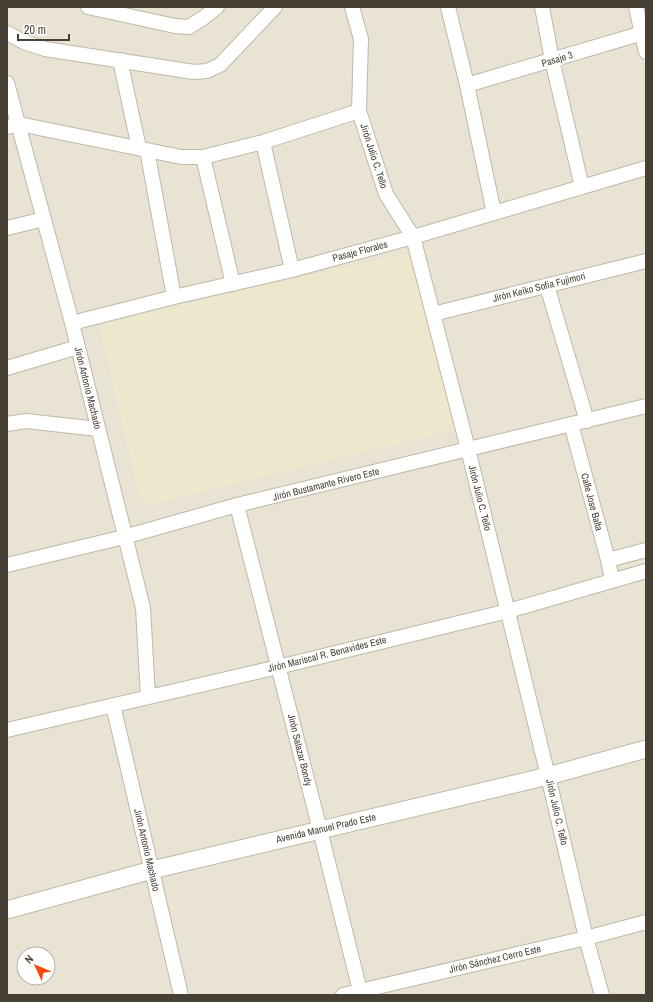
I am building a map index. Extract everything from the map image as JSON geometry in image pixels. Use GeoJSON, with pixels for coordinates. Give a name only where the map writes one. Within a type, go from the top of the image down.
{"type":"FeatureCollection","features":[{"type":"Feature","properties":{"kind":"street"},"geometry":{"type":"LineString","coordinates":[[88,7],[175,26],[189,27],[217,7]]}},
{"type":"Feature","properties":{"kind":"street"},"geometry":{"type":"LineString","coordinates":[[7,33],[24,42],[45,49],[194,72],[207,71],[220,65],[275,7]]}},
{"type":"Feature","properties":{"kind":"street","name":"Jirón Julio C. Tello"},"geometry":{"type":"LineString","coordinates":[[352,7],[361,39],[359,111],[386,194],[413,237],[468,449],[586,938],[602,995]]}},
{"type":"Feature","properties":{"kind":"street"},"geometry":{"type":"LineString","coordinates":[[448,7],[468,85],[494,213]]}},
{"type":"Feature","properties":{"kind":"street"},"geometry":{"type":"LineString","coordinates":[[542,7],[552,60],[582,187]]}},
{"type":"Feature","properties":{"kind":"street"},"geometry":{"type":"LineString","coordinates":[[636,7],[644,33],[646,52]]}},
{"type":"Feature","properties":{"kind":"street","name":"Pasaje 3"},"geometry":{"type":"LineString","coordinates":[[468,85],[644,33]]}},
{"type":"Feature","properties":{"kind":"street"},"geometry":{"type":"LineString","coordinates":[[120,60],[143,149],[174,297]]}},
{"type":"Feature","properties":{"kind":"street","name":"Jirón Antonio Machado"},"geometry":{"type":"LineString","coordinates":[[7,83],[13,125],[44,219],[72,323],[124,537],[143,608],[148,697]]}},
{"type":"Feature","properties":{"kind":"street"},"geometry":{"type":"LineString","coordinates":[[13,125],[181,157],[202,157],[263,142],[359,111]]}},
{"type":"Feature","properties":{"kind":"street"},"geometry":{"type":"LineString","coordinates":[[263,142],[292,270]]}},
{"type":"Feature","properties":{"kind":"street"},"geometry":{"type":"LineString","coordinates":[[202,157],[233,284]]}},
{"type":"Feature","properties":{"kind":"street","name":"Pasaje Florales"},"geometry":{"type":"LineString","coordinates":[[72,323],[174,297],[292,270],[413,237],[646,168]]}},
{"type":"Feature","properties":{"kind":"street"},"geometry":{"type":"LineString","coordinates":[[7,228],[44,219]]}},
{"type":"Feature","properties":{"kind":"street","name":"Jirón Keiko Sofia Fujimori"},"geometry":{"type":"LineString","coordinates":[[433,314],[646,261]]}},
{"type":"Feature","properties":{"kind":"street"},"geometry":{"type":"LineString","coordinates":[[547,286],[587,420]]}},
{"type":"Feature","properties":{"kind":"street"},"geometry":{"type":"LineString","coordinates":[[7,368],[78,347]]}},
{"type":"Feature","properties":{"kind":"street","name":"Jirón Bustamante Rivero Este"},"geometry":{"type":"LineString","coordinates":[[7,565],[124,537],[237,505],[646,406]]}},
{"type":"Feature","properties":{"kind":"street"},"geometry":{"type":"LineString","coordinates":[[7,424],[26,421],[98,429]]}},
{"type":"Feature","properties":{"kind":"street","name":"Calle Jose Balta"},"geometry":{"type":"LineString","coordinates":[[571,424],[608,560],[612,580]]}},
{"type":"Feature","properties":{"kind":"street","name":"Jirón Salazar Bondy"},"geometry":{"type":"LineString","coordinates":[[237,505],[361,993]]}},
{"type":"Feature","properties":{"kind":"street"},"geometry":{"type":"LineString","coordinates":[[608,560],[646,550]]}},
{"type":"Feature","properties":{"kind":"street","name":"Jirón Mariscal R. Benavides Este"},"geometry":{"type":"LineString","coordinates":[[7,730],[508,610],[612,580],[645,575]]}},
{"type":"Feature","properties":{"kind":"street","name":"Jirón Antonio Machado"},"geometry":{"type":"LineString","coordinates":[[113,705],[181,995]]}},
{"type":"Feature","properties":{"kind":"street","name":"Avenida Manuel Prado Este"},"geometry":{"type":"LineString","coordinates":[[7,910],[152,870],[548,776],[646,749]]}},
{"type":"Feature","properties":{"kind":"street","name":"Jirón Sánchez Cerro Este"},"geometry":{"type":"LineString","coordinates":[[343,995],[361,993],[646,922]]}},
{"type":"Feature","properties":{"kind":"shaded area"},"geometry":{"type":"Polygon","coordinates":[[[7,7],[646,7],[646,995],[7,995],[7,7]]]}},
{"type":"Feature","properties":{"kind":"shaded area"},"geometry":{"type":"Polygon","coordinates":[[[404,254],[410,254],[458,429],[148,505],[140,499],[100,330],[107,321],[404,254]]]}}]}
